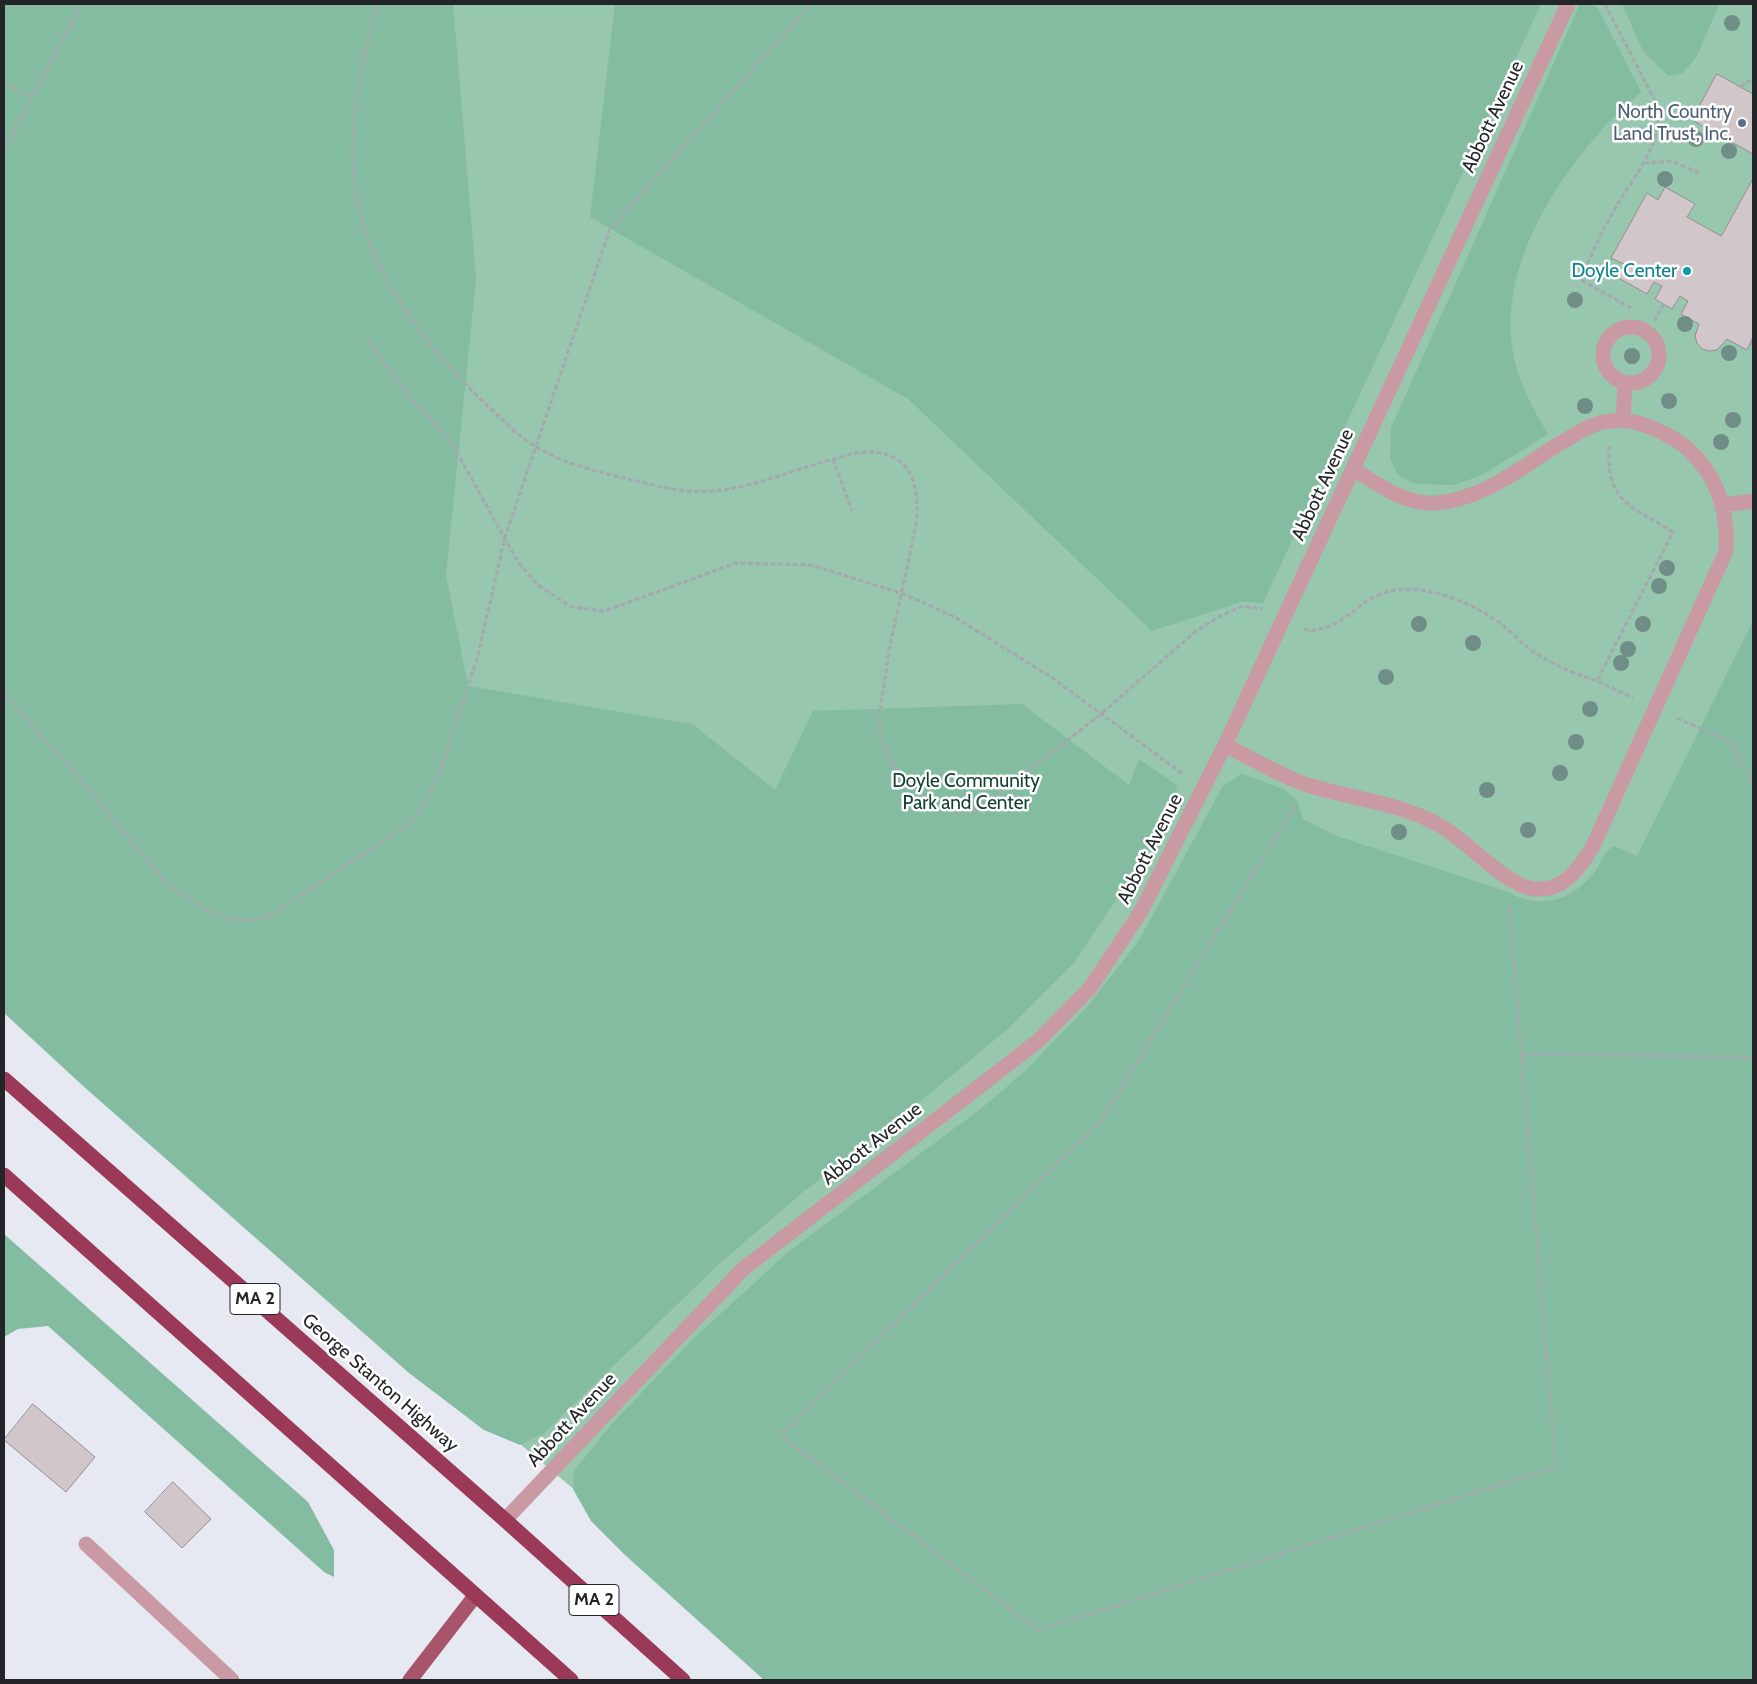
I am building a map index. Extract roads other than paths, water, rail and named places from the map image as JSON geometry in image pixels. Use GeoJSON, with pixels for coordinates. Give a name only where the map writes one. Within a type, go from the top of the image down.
{"type":"FeatureCollection","features":[{"type":"Feature","properties":{"kind":"highway","name":"George Stanton Highway"},"geometry":{"type":"LineString","coordinates":[[4,1079],[505,1520],[682,1680]]}},
{"type":"Feature","properties":{"kind":"highway"},"geometry":{"type":"LineString","coordinates":[[4,1175],[571,1680]]}},
{"type":"Feature","properties":{"kind":"main road"},"geometry":{"type":"LineString","coordinates":[[410,1680],[475,1596]]}},
{"type":"Feature","properties":{"kind":"street","name":"Abbott Avenue"},"geometry":{"type":"LineString","coordinates":[[505,1520],[743,1269],[1038,1041],[1090,988],[1140,913],[1226,745],[1568,4]]}},
{"type":"Feature","properties":{"kind":"street"},"geometry":{"type":"LineString","coordinates":[[1623,421],[1624,382]]}},
{"type":"Feature","properties":{"kind":"street"},"geometry":{"type":"LineString","coordinates":[[1226,745],[1308,786],[1410,812],[1439,825],[1466,843],[1506,878],[1522,886],[1536,889],[1545,888],[1568,879],[1581,866],[1593,846],[1726,551],[1727,529],[1723,505],[1715,480],[1697,457],[1680,441],[1651,427],[1623,421],[1610,421],[1588,427],[1485,490],[1459,500],[1434,503],[1412,501],[1390,492],[1353,469]]}},
{"type":"Feature","properties":{"kind":"street"},"geometry":{"type":"LineString","coordinates":[[1723,505],[1753,501]]}},
{"type":"Feature","properties":{"kind":"street"},"geometry":{"type":"LineString","coordinates":[[86,1544],[232,1680]]}},
{"type":"Feature","properties":{"kind":"place","name":"North Country Land Trust, Inc."},"geometry":{"type":"Point","coordinates":[1742,123]}},
{"type":"Feature","properties":{"kind":"place","name":"Doyle Center"},"geometry":{"type":"Point","coordinates":[1687,271]}},
{"type":"Feature","properties":{"kind":"park label","name":"Doyle Community Park and Center"},"geometry":{"type":"Point","coordinates":[966,792]}}]}
